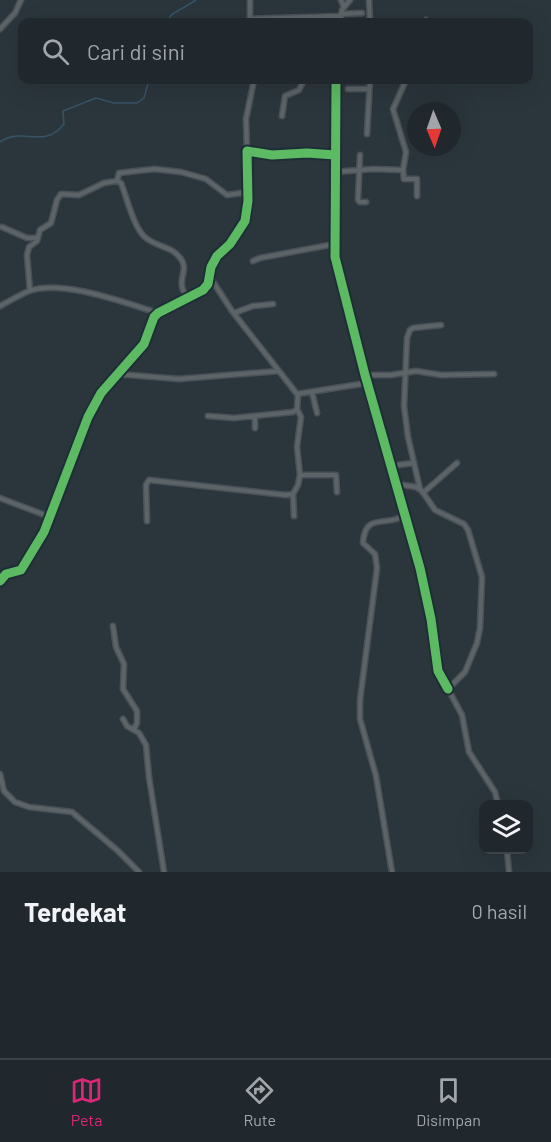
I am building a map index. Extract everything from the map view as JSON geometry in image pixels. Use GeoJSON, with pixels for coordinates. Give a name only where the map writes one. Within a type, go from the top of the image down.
{"type":"FeatureCollection","features":[{"type":"Feature","properties":{"kind":"street"},"geometry":{"type":"LineString","coordinates":[[0,29],[15,13],[21,0]]}},
{"type":"Feature","properties":{"kind":"street"},"geometry":{"type":"LineString","coordinates":[[250,0],[250,18]]}},
{"type":"Feature","properties":{"kind":"street"},"geometry":{"type":"LineString","coordinates":[[341,0],[344,7]]}},
{"type":"Feature","properties":{"kind":"street"},"geometry":{"type":"LineString","coordinates":[[341,18],[344,7],[350,0]]}},
{"type":"Feature","properties":{"kind":"street"},"geometry":{"type":"LineString","coordinates":[[369,0],[370,18]]}},
{"type":"Feature","properties":{"kind":"street"},"geometry":{"type":"LineString","coordinates":[[296,18],[362,13]]}},
{"type":"Feature","properties":{"kind":"street"},"geometry":{"type":"LineString","coordinates":[[0,581],[4,576],[23,568],[37,546],[88,417],[102,393],[144,344],[154,317],[203,290],[208,284],[211,267],[217,256],[230,244],[245,220],[248,192],[246,119],[253,84]]}},
{"type":"Feature","properties":{"kind":"street"},"geometry":{"type":"LineString","coordinates":[[282,116],[285,96],[299,90],[302,84]]}},
{"type":"Feature","properties":{"kind":"street"},"geometry":{"type":"LineString","coordinates":[[336,84],[335,257],[367,383],[422,575],[434,634],[438,671],[462,715],[469,752],[495,792],[497,800]]}},
{"type":"Feature","properties":{"kind":"street"},"geometry":{"type":"LineString","coordinates":[[367,134],[370,84]]}},
{"type":"Feature","properties":{"kind":"street"},"geometry":{"type":"LineString","coordinates":[[404,84],[393,109],[406,152],[404,179],[416,178],[417,196]]}},
{"type":"Feature","properties":{"kind":"street"},"geometry":{"type":"LineString","coordinates":[[348,89],[369,89]]}},
{"type":"Feature","properties":{"kind":"street"},"geometry":{"type":"LineString","coordinates":[[247,151],[272,154],[335,155]]}},
{"type":"Feature","properties":{"kind":"street"},"geometry":{"type":"LineString","coordinates":[[360,155],[359,202],[366,202]]}},
{"type":"Feature","properties":{"kind":"street"},"geometry":{"type":"LineString","coordinates":[[117,181],[119,173],[159,169],[204,178],[227,195],[248,192]]}},
{"type":"Feature","properties":{"kind":"street"},"geometry":{"type":"LineString","coordinates":[[335,172],[403,170]]}},
{"type":"Feature","properties":{"kind":"street"},"geometry":{"type":"LineString","coordinates":[[30,291],[27,251],[38,238],[39,231],[51,223],[57,200],[61,194],[79,195],[104,183],[117,181],[121,183],[137,226],[144,237],[158,246],[171,248],[182,259],[185,267],[182,287],[188,299]]}},
{"type":"Feature","properties":{"kind":"street"},"geometry":{"type":"LineString","coordinates":[[2,227],[27,238],[38,238]]}},
{"type":"Feature","properties":{"kind":"street"},"geometry":{"type":"LineString","coordinates":[[253,261],[334,244]]}},
{"type":"Feature","properties":{"kind":"street"},"geometry":{"type":"LineString","coordinates":[[210,277],[234,313],[298,394],[297,409],[301,419],[297,447],[300,475],[298,485],[292,494],[294,516]]}},
{"type":"Feature","properties":{"kind":"street"},"geometry":{"type":"LineString","coordinates":[[0,306],[30,291],[71,290],[158,313]]}},
{"type":"Feature","properties":{"kind":"street"},"geometry":{"type":"LineString","coordinates":[[234,313],[253,306],[273,304]]}},
{"type":"Feature","properties":{"kind":"street"},"geometry":{"type":"LineString","coordinates":[[441,325],[421,326],[410,330],[407,338],[404,406],[413,463],[421,491],[435,510],[461,522],[466,527],[482,581],[480,628],[476,646],[465,672],[448,689]]}},
{"type":"Feature","properties":{"kind":"street"},"geometry":{"type":"LineString","coordinates":[[117,374],[179,379],[279,371]]}},
{"type":"Feature","properties":{"kind":"street"},"geometry":{"type":"LineString","coordinates":[[365,375],[405,374],[419,371],[441,375],[494,374]]}},
{"type":"Feature","properties":{"kind":"street"},"geometry":{"type":"LineString","coordinates":[[298,394],[367,383]]}},
{"type":"Feature","properties":{"kind":"street"},"geometry":{"type":"LineString","coordinates":[[312,392],[317,413]]}},
{"type":"Feature","properties":{"kind":"street"},"geometry":{"type":"LineString","coordinates":[[208,416],[234,418],[293,412],[297,409]]}},
{"type":"Feature","properties":{"kind":"street"},"geometry":{"type":"LineString","coordinates":[[255,416],[255,428]]}},
{"type":"Feature","properties":{"kind":"street"},"geometry":{"type":"LineString","coordinates":[[398,465],[413,463]]}},
{"type":"Feature","properties":{"kind":"street"},"geometry":{"type":"LineString","coordinates":[[421,491],[458,463]]}},
{"type":"Feature","properties":{"kind":"street"},"geometry":{"type":"LineString","coordinates":[[300,475],[336,475],[337,492]]}},
{"type":"Feature","properties":{"kind":"street"},"geometry":{"type":"LineString","coordinates":[[147,521],[146,483],[150,480],[283,495],[292,494]]}},
{"type":"Feature","properties":{"kind":"street"},"geometry":{"type":"LineString","coordinates":[[396,484],[413,486],[421,491]]}},
{"type":"Feature","properties":{"kind":"street"},"geometry":{"type":"LineString","coordinates":[[0,498],[50,517]]}},
{"type":"Feature","properties":{"kind":"street"},"geometry":{"type":"LineString","coordinates":[[392,872],[376,776],[360,719],[360,700],[378,568],[375,554],[363,543],[364,534],[372,523],[405,515]]}},
{"type":"Feature","properties":{"kind":"street"},"geometry":{"type":"LineString","coordinates":[[113,626],[116,647],[124,664],[123,689],[137,711],[134,729]]}},
{"type":"Feature","properties":{"kind":"street"},"geometry":{"type":"LineString","coordinates":[[123,719],[127,726],[143,738],[146,745],[164,872]]}},
{"type":"Feature","properties":{"kind":"street"},"geometry":{"type":"LineString","coordinates":[[0,774],[4,791],[15,802],[29,807],[72,812],[139,872]]}},
{"type":"Feature","properties":{"kind":"street"},"geometry":{"type":"LineString","coordinates":[[507,854],[509,872]]}},
{"type":"Feature","properties":{"kind":"waterway"},"geometry":{"type":"LineString","coordinates":[[170,18],[196,0]]}},
{"type":"Feature","properties":{"kind":"waterway"},"geometry":{"type":"LineString","coordinates":[[0,142],[16,136],[49,136],[64,124],[63,111],[96,98],[114,103],[137,103],[144,98],[148,84]]}},
{"type":"Feature","properties":{"kind":"cycle path"},"geometry":{"type":"LineString","coordinates":[[336,84],[335,257],[365,375],[420,568],[431,619],[438,671],[448,689]]}},
{"type":"Feature","properties":{"kind":"cycle path"},"geometry":{"type":"LineString","coordinates":[[0,581],[6,574],[21,570],[44,532],[88,417],[101,393],[144,344],[154,317],[203,290],[208,284],[211,267],[217,256],[230,244],[245,221],[248,201],[247,151],[272,155],[307,153],[335,155]]}}]}
